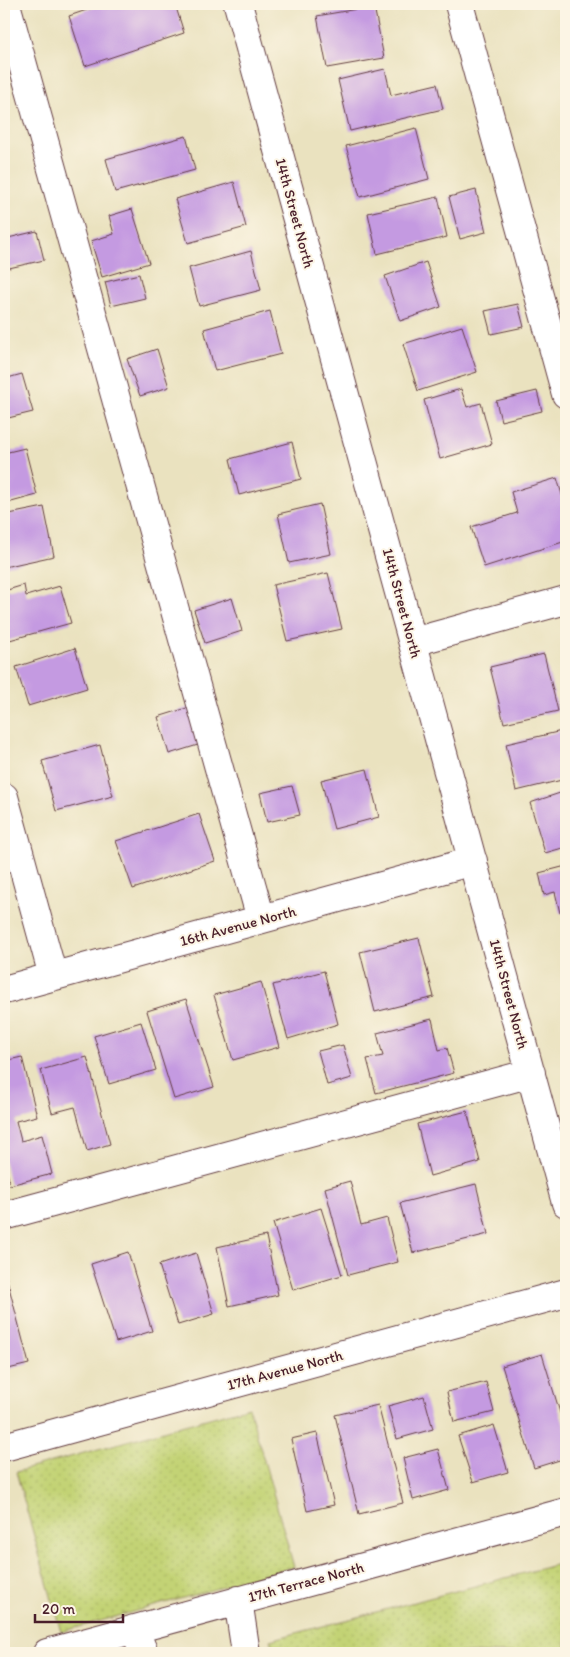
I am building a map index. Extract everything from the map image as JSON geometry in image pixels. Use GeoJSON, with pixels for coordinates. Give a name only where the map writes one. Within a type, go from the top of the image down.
{"type":"FeatureCollection","features":[{"type":"Feature","properties":{"kind":"street"},"geometry":{"type":"LineString","coordinates":[[6,4],[261,919]]}},
{"type":"Feature","properties":{"kind":"street","name":"14th Street North"},"geometry":{"type":"LineString","coordinates":[[238,4],[566,1203]]}},
{"type":"Feature","properties":{"kind":"street"},"geometry":{"type":"LineString","coordinates":[[459,4],[566,394]]}},
{"type":"Feature","properties":{"kind":"street"},"geometry":{"type":"LineString","coordinates":[[413,642],[566,600]]}},
{"type":"Feature","properties":{"kind":"street"},"geometry":{"type":"LineString","coordinates":[[4,797],[53,976]]}},
{"type":"Feature","properties":{"kind":"street","name":"16th Avenue North"},"geometry":{"type":"LineString","coordinates":[[4,990],[473,862]]}},
{"type":"Feature","properties":{"kind":"street"},"geometry":{"type":"LineString","coordinates":[[4,1216],[531,1073]]}},
{"type":"Feature","properties":{"kind":"street","name":"17th Avenue North"},"geometry":{"type":"LineString","coordinates":[[4,1447],[566,1293]]}},
{"type":"Feature","properties":{"kind":"street","name":"17th Terrace North"},"geometry":{"type":"LineString","coordinates":[[47,1653],[139,1641],[238,1600],[566,1512]]}},
{"type":"Feature","properties":{"kind":"street"},"geometry":{"type":"LineString","coordinates":[[238,1600],[246,1653]]}},
{"type":"Feature","properties":{"kind":"green space"},"geometry":{"type":"Polygon","coordinates":[[[249,1407],[294,1567],[61,1632],[16,1472],[249,1407]]]}},
{"type":"Feature","properties":{"kind":"green space"},"geometry":{"type":"Polygon","coordinates":[[[566,1562],[566,1653],[274,1653],[270,1640],[566,1562]]]}},
{"type":"Feature","properties":{"kind":"building"},"geometry":{"type":"Polygon","coordinates":[[[104,4],[175,4],[184,33],[85,66],[69,16],[104,4]]]}},
{"type":"Feature","properties":{"kind":"building"},"geometry":{"type":"Polygon","coordinates":[[[374,6],[384,58],[327,68],[317,16],[374,6]]]}},
{"type":"Feature","properties":{"kind":"building"},"geometry":{"type":"Polygon","coordinates":[[[385,69],[391,95],[437,84],[443,109],[350,131],[338,80],[385,69]]]}},
{"type":"Feature","properties":{"kind":"building"},"geometry":{"type":"Polygon","coordinates":[[[416,128],[429,179],[360,197],[346,146],[416,128]]]}},
{"type":"Feature","properties":{"kind":"building"},"geometry":{"type":"Polygon","coordinates":[[[186,136],[195,170],[115,192],[106,159],[186,136]]]}},
{"type":"Feature","properties":{"kind":"building"},"geometry":{"type":"Polygon","coordinates":[[[234,182],[246,227],[188,243],[175,199],[234,182]]]}},
{"type":"Feature","properties":{"kind":"building"},"geometry":{"type":"Polygon","coordinates":[[[476,190],[486,232],[460,239],[449,197],[476,190]]]}},
{"type":"Feature","properties":{"kind":"building"},"geometry":{"type":"Polygon","coordinates":[[[438,197],[447,237],[377,254],[368,213],[438,197]]]}},
{"type":"Feature","properties":{"kind":"building"},"geometry":{"type":"Polygon","coordinates":[[[132,209],[149,263],[102,277],[91,241],[114,234],[109,216],[132,209]]]}},
{"type":"Feature","properties":{"kind":"building"},"geometry":{"type":"Polygon","coordinates":[[[37,231],[44,260],[9,268],[4,239],[37,231]]]}},
{"type":"Feature","properties":{"kind":"building"},"geometry":{"type":"Polygon","coordinates":[[[251,251],[261,290],[199,306],[189,268],[251,251]]]}},
{"type":"Feature","properties":{"kind":"building"},"geometry":{"type":"Polygon","coordinates":[[[426,262],[441,307],[400,321],[385,276],[426,262]]]}},
{"type":"Feature","properties":{"kind":"building"},"geometry":{"type":"Polygon","coordinates":[[[139,274],[145,298],[111,306],[105,282],[139,274]]]}},
{"type":"Feature","properties":{"kind":"building"},"geometry":{"type":"Polygon","coordinates":[[[518,304],[524,327],[491,334],[485,311],[518,304]]]}},
{"type":"Feature","properties":{"kind":"building"},"geometry":{"type":"Polygon","coordinates":[[[270,311],[281,354],[215,371],[204,329],[270,311]]]}},
{"type":"Feature","properties":{"kind":"building"},"geometry":{"type":"Polygon","coordinates":[[[462,326],[477,372],[418,391],[403,344],[462,326]]]}},
{"type":"Feature","properties":{"kind":"building"},"geometry":{"type":"Polygon","coordinates":[[[157,349],[169,387],[140,396],[127,359],[157,349]]]}},
{"type":"Feature","properties":{"kind":"building"},"geometry":{"type":"Polygon","coordinates":[[[22,374],[33,412],[4,419],[4,379],[22,374]]]}},
{"type":"Feature","properties":{"kind":"building"},"geometry":{"type":"Polygon","coordinates":[[[461,389],[467,407],[481,403],[492,444],[440,459],[424,400],[461,389]]]}},
{"type":"Feature","properties":{"kind":"building"},"geometry":{"type":"Polygon","coordinates":[[[537,391],[542,411],[501,421],[496,401],[537,391]]]}},
{"type":"Feature","properties":{"kind":"building"},"geometry":{"type":"Polygon","coordinates":[[[292,442],[301,479],[239,495],[230,459],[292,442]]]}},
{"type":"Feature","properties":{"kind":"building"},"geometry":{"type":"Polygon","coordinates":[[[25,448],[37,495],[4,504],[4,453],[25,448]]]}},
{"type":"Feature","properties":{"kind":"building"},"geometry":{"type":"Polygon","coordinates":[[[557,478],[566,508],[566,541],[484,567],[471,527],[517,513],[511,492],[557,478]]]}},
{"type":"Feature","properties":{"kind":"building"},"geometry":{"type":"Polygon","coordinates":[[[320,504],[331,554],[289,563],[278,514],[320,504]]]}},
{"type":"Feature","properties":{"kind":"building"},"geometry":{"type":"Polygon","coordinates":[[[44,507],[54,556],[4,567],[4,515],[44,507]]]}},
{"type":"Feature","properties":{"kind":"building"},"geometry":{"type":"Polygon","coordinates":[[[328,573],[342,629],[287,641],[273,585],[328,573]]]}},
{"type":"Feature","properties":{"kind":"building"},"geometry":{"type":"Polygon","coordinates":[[[24,585],[26,596],[60,586],[71,623],[6,641],[4,632],[4,591],[24,585]]]}},
{"type":"Feature","properties":{"kind":"building"},"geometry":{"type":"Polygon","coordinates":[[[232,598],[242,631],[205,643],[194,610],[232,598]]]}},
{"type":"Feature","properties":{"kind":"building"},"geometry":{"type":"Polygon","coordinates":[[[75,648],[87,688],[28,706],[16,667],[75,648]]]}},
{"type":"Feature","properties":{"kind":"building"},"geometry":{"type":"Polygon","coordinates":[[[544,654],[558,711],[504,723],[490,667],[544,654]]]}},
{"type":"Feature","properties":{"kind":"building"},"geometry":{"type":"Polygon","coordinates":[[[190,707],[201,744],[169,754],[158,717],[190,707]]]}},
{"type":"Feature","properties":{"kind":"building"},"geometry":{"type":"Polygon","coordinates":[[[566,730],[566,779],[516,791],[506,744],[566,730]]]}},
{"type":"Feature","properties":{"kind":"building"},"geometry":{"type":"Polygon","coordinates":[[[100,745],[113,796],[56,811],[42,761],[100,745]]]}},
{"type":"Feature","properties":{"kind":"building"},"geometry":{"type":"Polygon","coordinates":[[[367,769],[379,817],[334,829],[321,780],[367,769]]]}},
{"type":"Feature","properties":{"kind":"building"},"geometry":{"type":"Polygon","coordinates":[[[292,786],[300,815],[267,822],[260,793],[292,786]]]}},
{"type":"Feature","properties":{"kind":"building"},"geometry":{"type":"Polygon","coordinates":[[[566,791],[566,847],[545,853],[530,803],[566,791]]]}},
{"type":"Feature","properties":{"kind":"building"},"geometry":{"type":"Polygon","coordinates":[[[199,814],[215,861],[133,889],[116,841],[199,814]]]}},
{"type":"Feature","properties":{"kind":"building"},"geometry":{"type":"Polygon","coordinates":[[[566,866],[566,912],[560,913],[555,892],[544,895],[539,873],[566,866]]]}},
{"type":"Feature","properties":{"kind":"building"},"geometry":{"type":"Polygon","coordinates":[[[419,938],[434,997],[375,1012],[360,952],[419,938]]]}},
{"type":"Feature","properties":{"kind":"building"},"geometry":{"type":"Polygon","coordinates":[[[324,971],[338,1024],[288,1039],[273,985],[324,971]]]}},
{"type":"Feature","properties":{"kind":"building"},"geometry":{"type":"Polygon","coordinates":[[[261,982],[279,1047],[233,1060],[214,995],[261,982]]]}},
{"type":"Feature","properties":{"kind":"building"},"geometry":{"type":"Polygon","coordinates":[[[186,999],[214,1087],[174,1099],[147,1011],[186,999]]]}},
{"type":"Feature","properties":{"kind":"building"},"geometry":{"type":"Polygon","coordinates":[[[432,1019],[439,1050],[447,1048],[454,1073],[376,1093],[367,1059],[383,1056],[377,1033],[432,1019]]]}},
{"type":"Feature","properties":{"kind":"building"},"geometry":{"type":"Polygon","coordinates":[[[141,1022],[156,1070],[109,1084],[94,1036],[141,1022]]]}},
{"type":"Feature","properties":{"kind":"building"},"geometry":{"type":"Polygon","coordinates":[[[343,1045],[352,1078],[327,1085],[318,1051],[343,1045]]]}},
{"type":"Feature","properties":{"kind":"building"},"geometry":{"type":"Polygon","coordinates":[[[22,1057],[37,1116],[16,1121],[21,1141],[42,1135],[52,1174],[10,1185],[4,1159],[4,1061],[22,1057]]]}},
{"type":"Feature","properties":{"kind":"building"},"geometry":{"type":"Polygon","coordinates":[[[87,1057],[110,1144],[87,1151],[75,1107],[52,1113],[41,1070],[87,1057]]]}},
{"type":"Feature","properties":{"kind":"building"},"geometry":{"type":"Polygon","coordinates":[[[467,1111],[480,1162],[430,1176],[417,1124],[467,1111]]]}},
{"type":"Feature","properties":{"kind":"building"},"geometry":{"type":"Polygon","coordinates":[[[350,1181],[361,1225],[387,1218],[398,1262],[348,1275],[325,1188],[350,1181]]]}},
{"type":"Feature","properties":{"kind":"building"},"geometry":{"type":"Polygon","coordinates":[[[476,1184],[488,1234],[413,1253],[400,1203],[476,1184]]]}},
{"type":"Feature","properties":{"kind":"building"},"geometry":{"type":"Polygon","coordinates":[[[321,1208],[342,1275],[293,1290],[273,1223],[321,1208]]]}},
{"type":"Feature","properties":{"kind":"building"},"geometry":{"type":"Polygon","coordinates":[[[266,1236],[278,1295],[229,1306],[217,1247],[266,1236]]]}},
{"type":"Feature","properties":{"kind":"building"},"geometry":{"type":"Polygon","coordinates":[[[128,1252],[152,1331],[116,1342],[91,1264],[128,1252]]]}},
{"type":"Feature","properties":{"kind":"building"},"geometry":{"type":"Polygon","coordinates":[[[196,1253],[214,1314],[178,1325],[159,1265],[196,1253]]]}},
{"type":"Feature","properties":{"kind":"building"},"geometry":{"type":"Polygon","coordinates":[[[4,1268],[29,1364],[4,1370],[4,1268]]]}},
{"type":"Feature","properties":{"kind":"building"},"geometry":{"type":"Polygon","coordinates":[[[542,1354],[566,1432],[566,1458],[534,1468],[502,1366],[542,1354]]]}},
{"type":"Feature","properties":{"kind":"building"},"geometry":{"type":"Polygon","coordinates":[[[486,1382],[494,1412],[454,1422],[447,1392],[486,1382]]]}},
{"type":"Feature","properties":{"kind":"building"},"geometry":{"type":"Polygon","coordinates":[[[424,1396],[433,1429],[397,1439],[388,1406],[424,1396]]]}},
{"type":"Feature","properties":{"kind":"building"},"geometry":{"type":"Polygon","coordinates":[[[378,1405],[403,1503],[359,1514],[335,1415],[378,1405]]]}},
{"type":"Feature","properties":{"kind":"building"},"geometry":{"type":"Polygon","coordinates":[[[494,1425],[508,1472],[473,1482],[458,1436],[494,1425]]]}},
{"type":"Feature","properties":{"kind":"building"},"geometry":{"type":"Polygon","coordinates":[[[317,1433],[334,1505],[307,1511],[291,1439],[317,1433]]]}},
{"type":"Feature","properties":{"kind":"building"},"geometry":{"type":"Polygon","coordinates":[[[438,1449],[449,1490],[413,1500],[403,1458],[438,1449]]]}}]}
